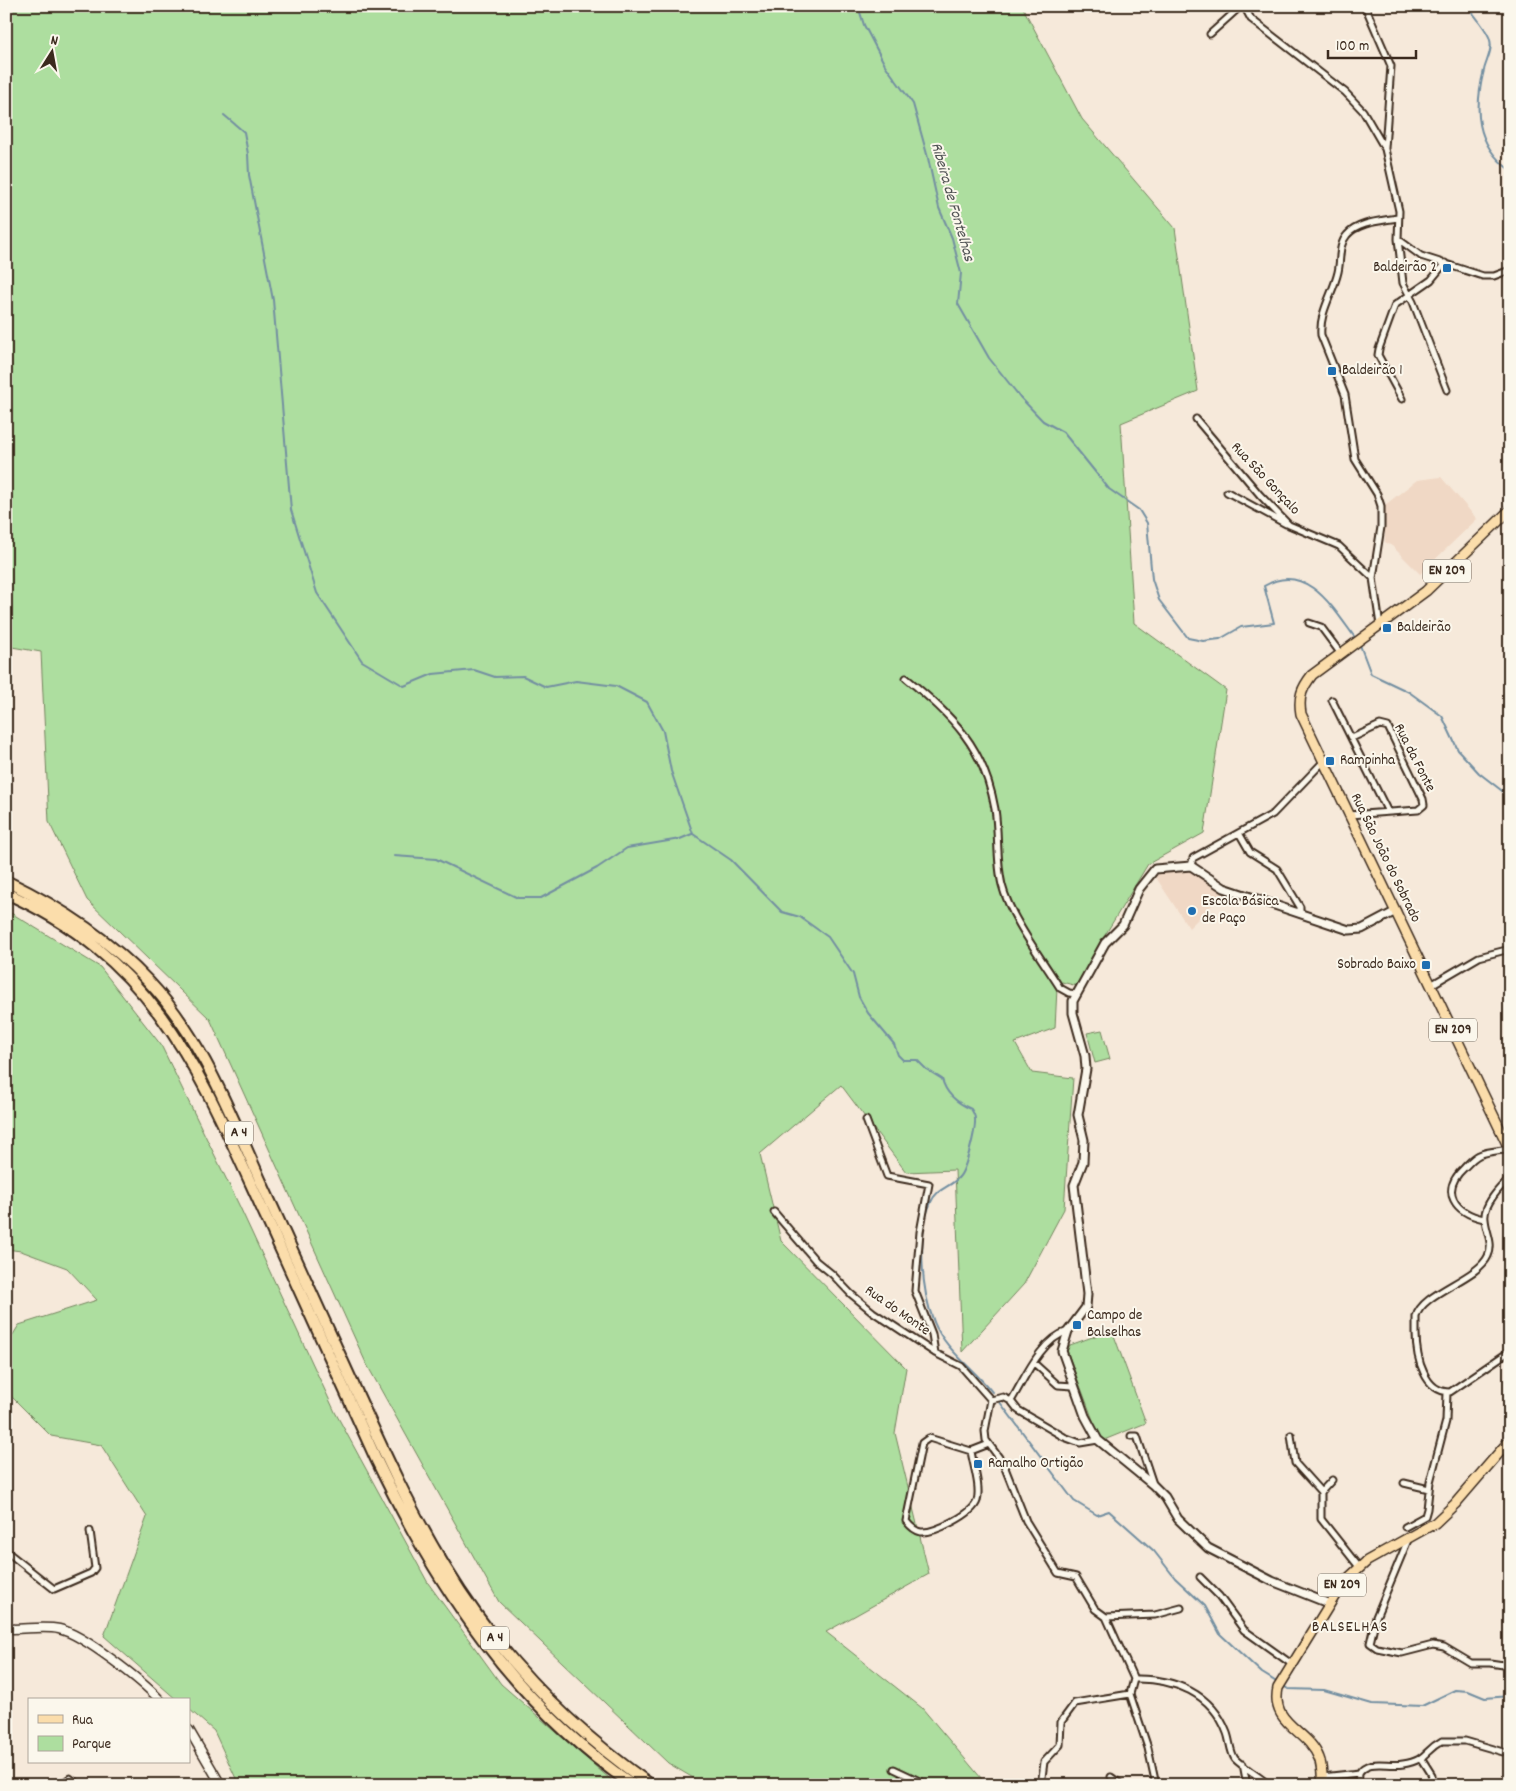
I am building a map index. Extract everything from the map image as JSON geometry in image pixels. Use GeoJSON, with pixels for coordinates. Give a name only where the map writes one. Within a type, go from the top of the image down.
{"type":"FeatureCollection","features":[{"type":"Feature","properties":{"kind":"highway","name":"A 4"},"geometry":{"type":"LineString","coordinates":[[6,881],[67,913],[92,931],[123,956],[151,984],[177,1017],[218,1088],[385,1453],[445,1567],[474,1611],[514,1663],[547,1698],[601,1747],[651,1785]]}},
{"type":"Feature","properties":{"kind":"highway","name":"A 4"},"geometry":{"type":"LineString","coordinates":[[6,893],[48,914],[83,937],[117,965],[165,1019],[203,1080],[380,1467],[435,1572],[467,1620],[515,1680],[565,1731],[632,1785]]}},
{"type":"Feature","properties":{"kind":"main road","name":"Rua São João do Sobrado"},"geometry":{"type":"LineString","coordinates":[[1510,510],[1426,591],[1312,675],[1305,684],[1299,701],[1301,714],[1323,762],[1510,1150]]}},
{"type":"Feature","properties":{"kind":"main road","name":"EN 209"},"geometry":{"type":"LineString","coordinates":[[1322,1781],[1320,1759],[1313,1747],[1281,1715],[1276,1698],[1280,1684],[1342,1584],[1359,1567],[1435,1523],[1456,1504],[1510,1440]]}},
{"type":"Feature","properties":{"kind":"main road"},"geometry":{"type":"LineString","coordinates":[[6,1626],[13,1629],[58,1629],[72,1633],[144,1683],[158,1698]]}},
{"type":"Feature","properties":{"kind":"main road"},"geometry":{"type":"LineString","coordinates":[[190,1732],[221,1785]]}},
{"type":"Feature","properties":{"kind":"street"},"geometry":{"type":"LineString","coordinates":[[1210,34],[1243,6],[1251,19],[1356,102],[1369,120],[1385,149],[1399,212],[1397,218],[1398,239],[1403,283],[1447,390]]}},
{"type":"Feature","properties":{"kind":"street"},"geometry":{"type":"LineString","coordinates":[[1365,6],[1391,66],[1385,149]]}},
{"type":"Feature","properties":{"kind":"street"},"geometry":{"type":"LineString","coordinates":[[1380,625],[1373,578],[1381,527],[1381,506],[1377,494],[1355,459],[1345,395],[1321,335],[1321,319],[1338,274],[1341,248],[1347,235],[1361,226],[1397,218]]}},
{"type":"Feature","properties":{"kind":"street"},"geometry":{"type":"LineString","coordinates":[[1398,239],[1421,256],[1488,277],[1510,270]]}},
{"type":"Feature","properties":{"kind":"street"},"geometry":{"type":"LineString","coordinates":[[1402,399],[1378,355],[1395,304],[1431,280],[1444,263]]}},
{"type":"Feature","properties":{"kind":"street","name":"Rua São Gonçalo"},"geometry":{"type":"LineString","coordinates":[[1196,419],[1260,496],[1289,525],[1339,546],[1373,578]]}},
{"type":"Feature","properties":{"kind":"street"},"geometry":{"type":"LineString","coordinates":[[1227,492],[1265,514],[1289,525]]}},
{"type":"Feature","properties":{"kind":"street"},"geometry":{"type":"LineString","coordinates":[[1309,623],[1321,627],[1341,654]]}},
{"type":"Feature","properties":{"kind":"street"},"geometry":{"type":"LineString","coordinates":[[906,678],[945,712],[968,737],[979,757],[995,810],[998,860],[1002,884],[1009,903],[1060,988],[1069,993],[1076,994]]}},
{"type":"Feature","properties":{"kind":"street"},"geometry":{"type":"LineString","coordinates":[[1332,700],[1388,812]]}},
{"type":"Feature","properties":{"kind":"street","name":"Rua da Fonte"},"geometry":{"type":"LineString","coordinates":[[1349,815],[1418,810],[1424,805],[1424,798],[1388,728],[1380,725],[1352,738]]}},
{"type":"Feature","properties":{"kind":"street"},"geometry":{"type":"LineString","coordinates":[[1191,866],[1193,858],[1273,814],[1323,762]]}},
{"type":"Feature","properties":{"kind":"street"},"geometry":{"type":"LineString","coordinates":[[1353,824],[1364,815]]}},
{"type":"Feature","properties":{"kind":"street"},"geometry":{"type":"LineString","coordinates":[[1240,833],[1250,852],[1277,869],[1300,907],[1300,914]]}},
{"type":"Feature","properties":{"kind":"street"},"geometry":{"type":"LineString","coordinates":[[1330,1604],[1272,1581],[1208,1548],[1178,1518],[1165,1497],[1153,1485],[1098,1440],[1085,1416],[1062,1351],[1068,1331],[1086,1307],[1087,1294],[1074,1185],[1083,1162],[1084,1140],[1078,1115],[1086,1069],[1085,1056],[1073,1012],[1073,1001],[1105,943],[1123,925],[1148,876],[1155,869],[1174,865],[1191,866],[1224,888],[1349,930],[1359,930],[1396,911]]}},
{"type":"Feature","properties":{"kind":"street"},"geometry":{"type":"LineString","coordinates":[[1431,985],[1479,957],[1510,949]]}},
{"type":"Feature","properties":{"kind":"street"},"geometry":{"type":"LineString","coordinates":[[866,1120],[887,1176],[929,1184],[920,1232],[915,1291],[932,1334],[935,1353]]}},
{"type":"Feature","properties":{"kind":"street"},"geometry":{"type":"LineString","coordinates":[[1484,1219],[1475,1217],[1453,1199],[1451,1192],[1454,1179],[1479,1156],[1510,1150]]}},
{"type":"Feature","properties":{"kind":"street"},"geometry":{"type":"LineString","coordinates":[[1510,1178],[1497,1191],[1484,1219],[1491,1245],[1488,1257],[1476,1270],[1443,1290],[1423,1307],[1416,1317],[1416,1344],[1424,1373],[1430,1384],[1447,1392],[1450,1392],[1510,1351]]}},
{"type":"Feature","properties":{"kind":"street","name":"Rua do Monte"},"geometry":{"type":"LineString","coordinates":[[774,1212],[816,1261],[832,1274],[851,1294],[873,1312],[935,1353],[961,1366],[991,1400]]}},
{"type":"Feature","properties":{"kind":"street"},"geometry":{"type":"LineString","coordinates":[[1011,1401],[1034,1363],[1057,1334],[1068,1331]]}},
{"type":"Feature","properties":{"kind":"street"},"geometry":{"type":"LineString","coordinates":[[1034,1363],[1058,1385],[1073,1386]]}},
{"type":"Feature","properties":{"kind":"street"},"geometry":{"type":"LineString","coordinates":[[1405,1527],[1425,1516],[1429,1489],[1444,1428],[1447,1392]]}},
{"type":"Feature","properties":{"kind":"street"},"geometry":{"type":"LineString","coordinates":[[1098,1440],[1080,1443],[1064,1437],[1018,1410],[1011,1401],[1003,1397],[991,1400],[985,1431],[986,1440],[1003,1463],[1026,1521],[1058,1573],[1076,1577],[1095,1609],[1106,1617],[1134,1679],[1130,1694],[1148,1748],[1156,1785]]}},
{"type":"Feature","properties":{"kind":"street"},"geometry":{"type":"LineString","coordinates":[[1290,1435],[1295,1462],[1321,1492],[1321,1519],[1359,1567]]}},
{"type":"Feature","properties":{"kind":"street"},"geometry":{"type":"LineString","coordinates":[[1131,1436],[1137,1436],[1153,1485]]}},
{"type":"Feature","properties":{"kind":"street"},"geometry":{"type":"LineString","coordinates":[[971,1451],[978,1498],[974,1507],[966,1515],[927,1531],[919,1532],[910,1526],[906,1521],[922,1443],[925,1439],[929,1438],[971,1451],[989,1444]]}},
{"type":"Feature","properties":{"kind":"street"},"geometry":{"type":"LineString","coordinates":[[1321,1492],[1332,1480]]}},
{"type":"Feature","properties":{"kind":"street"},"geometry":{"type":"LineString","coordinates":[[1404,1483],[1429,1489]]}},
{"type":"Feature","properties":{"kind":"street"},"geometry":{"type":"LineString","coordinates":[[6,1551],[54,1589],[91,1573],[95,1568],[90,1531]]}},
{"type":"Feature","properties":{"kind":"street"},"geometry":{"type":"LineString","coordinates":[[1408,1540],[1376,1617],[1370,1642],[1377,1648],[1402,1652],[1433,1645],[1444,1648],[1471,1663],[1510,1666]]}},
{"type":"Feature","properties":{"kind":"street"},"geometry":{"type":"LineString","coordinates":[[1200,1577],[1219,1596],[1244,1630],[1293,1665]]}},
{"type":"Feature","properties":{"kind":"street"},"geometry":{"type":"LineString","coordinates":[[1106,1617],[1155,1615],[1181,1608]]}},
{"type":"Feature","properties":{"kind":"street"},"geometry":{"type":"LineString","coordinates":[[1134,1679],[1153,1678],[1173,1682],[1206,1702],[1227,1732],[1234,1758],[1269,1785]]}},
{"type":"Feature","properties":{"kind":"street"},"geometry":{"type":"LineString","coordinates":[[1041,1785],[1044,1762],[1060,1745],[1061,1722],[1075,1702],[1130,1694]]}},
{"type":"Feature","properties":{"kind":"street"},"geometry":{"type":"LineString","coordinates":[[1358,1785],[1359,1773],[1363,1767],[1369,1765],[1400,1765],[1419,1761],[1436,1744],[1452,1740],[1510,1754]]}},
{"type":"Feature","properties":{"kind":"street"},"geometry":{"type":"LineString","coordinates":[[1422,1759],[1432,1775],[1429,1785]]}},
{"type":"Feature","properties":{"kind":"street"},"geometry":{"type":"LineString","coordinates":[[1243,1764],[1247,1785]]}},
{"type":"Feature","properties":{"kind":"street"},"geometry":{"type":"LineString","coordinates":[[894,1769],[928,1785]]}},
{"type":"Feature","properties":{"kind":"street"},"geometry":{"type":"LineString","coordinates":[[1322,1781],[1359,1773]]}},
{"type":"Feature","properties":{"kind":"street"},"geometry":{"type":"LineString","coordinates":[[1111,1777],[1122,1785]]}},
{"type":"Feature","properties":{"kind":"street"},"geometry":{"type":"LineString","coordinates":[[60,1785],[70,1778],[79,1785]]}},
{"type":"Feature","properties":{"kind":"street"},"geometry":{"type":"LineString","coordinates":[[6,1782],[10,1785]]}},
{"type":"Feature","properties":{"kind":"shaded area"},"geometry":{"type":"Polygon","coordinates":[[[1441,477],[1477,519],[1420,574],[1392,546],[1385,542],[1385,505],[1417,480],[1441,477]]]}},
{"type":"Feature","properties":{"kind":"shaded area","name":"Escola Básica de Paço"},"geometry":{"type":"Polygon","coordinates":[[[1188,870],[1225,892],[1189,928],[1155,876],[1162,871],[1188,870]]]}},
{"type":"Feature","properties":{"kind":"green space"},"geometry":{"type":"Polygon","coordinates":[[[6,6],[1022,6],[1082,119],[1175,228],[1198,391],[1121,423],[1134,623],[1226,690],[1204,833],[1148,864],[1102,940],[1077,986],[1062,982],[1057,988],[1055,1028],[1015,1043],[1032,1073],[1073,1078],[1064,1209],[1024,1284],[962,1352],[955,1170],[906,1172],[841,1085],[760,1154],[781,1241],[906,1368],[895,1433],[929,1574],[826,1632],[922,1708],[987,1785],[705,1785],[668,1763],[499,1602],[366,1363],[210,1019],[87,900],[49,822],[41,652],[6,646],[6,6]]]}},
{"type":"Feature","properties":{"kind":"green space"},"geometry":{"type":"Polygon","coordinates":[[[6,910],[100,967],[161,1045],[239,1205],[335,1412],[428,1583],[501,1684],[617,1785],[239,1785],[214,1731],[190,1710],[190,1698],[175,1698],[104,1636],[147,1517],[101,1445],[51,1436],[6,1391],[6,1346],[19,1325],[97,1300],[67,1268],[21,1251],[6,1249],[6,910]]]}},
{"type":"Feature","properties":{"kind":"green space"},"geometry":{"type":"Polygon","coordinates":[[[1102,1030],[1110,1059],[1095,1063],[1087,1033],[1102,1030]]]}},
{"type":"Feature","properties":{"kind":"green space"},"geometry":{"type":"Polygon","coordinates":[[[1112,1330],[1146,1423],[1104,1440],[1099,1436],[1067,1351],[1070,1345],[1112,1330]]]}},
{"type":"Feature","properties":{"kind":"waterway","name":"Ribeira de Fontelhas"},"geometry":{"type":"LineString","coordinates":[[858,6],[864,25],[885,65],[913,104],[939,208],[952,238],[961,273],[958,304],[989,358],[1020,397],[1043,421],[1063,432],[1109,489],[1139,510],[1147,523],[1152,579],[1159,600],[1188,638],[1203,641],[1220,639],[1241,627],[1274,623],[1264,586],[1279,580],[1294,579],[1318,592],[1339,615],[1356,639]]}},
{"type":"Feature","properties":{"kind":"waterway"},"geometry":{"type":"LineString","coordinates":[[1466,6],[1484,27],[1491,44],[1479,98],[1480,125],[1490,149],[1498,160],[1510,170]]}},
{"type":"Feature","properties":{"kind":"waterway"},"geometry":{"type":"LineString","coordinates":[[224,115],[244,132],[249,175],[273,300],[291,510],[317,593],[362,661],[404,686],[433,674],[474,670],[495,677],[523,676],[546,687],[576,681],[616,686],[647,702],[663,731],[671,771],[693,834],[731,860],[782,912],[800,917],[828,937],[853,974],[859,997],[868,1013],[894,1044],[898,1055],[903,1060],[917,1060],[926,1069],[942,1079],[946,1089],[953,1097],[971,1109],[974,1114],[975,1124],[972,1140],[962,1173],[955,1181],[940,1191],[931,1202],[924,1229],[922,1262],[926,1295],[939,1332],[952,1350],[992,1392]]}},
{"type":"Feature","properties":{"kind":"waterway","name":"Ribeira de Fontelhas"},"geometry":{"type":"LineString","coordinates":[[1360,645],[1371,674],[1409,692],[1442,716],[1458,750],[1479,773],[1510,797]]}},
{"type":"Feature","properties":{"kind":"waterway"},"geometry":{"type":"LineString","coordinates":[[394,856],[436,859],[518,898],[541,898],[597,868],[627,848],[680,839],[692,834]]}},
{"type":"Feature","properties":{"kind":"waterway"},"geometry":{"type":"LineString","coordinates":[[999,1401],[1074,1501],[1097,1515],[1109,1511],[1154,1551],[1175,1578],[1205,1606],[1220,1634],[1262,1673],[1278,1683]]}},
{"type":"Feature","properties":{"kind":"waterway"},"geometry":{"type":"LineString","coordinates":[[1282,1685],[1288,1689],[1324,1690],[1372,1704],[1422,1706],[1455,1690],[1468,1691],[1485,1698],[1510,1696]]}},
{"type":"Feature","properties":{"kind":"place","name":"Baldeirão 2"},"geometry":{"type":"Point","coordinates":[1447,268]}},
{"type":"Feature","properties":{"kind":"place","name":"Baldeirão 1"},"geometry":{"type":"Point","coordinates":[1332,371]}},
{"type":"Feature","properties":{"kind":"place","name":"Baldeirão"},"geometry":{"type":"Point","coordinates":[1387,628]}},
{"type":"Feature","properties":{"kind":"place","name":"Rampinha"},"geometry":{"type":"Point","coordinates":[1330,761]}},
{"type":"Feature","properties":{"kind":"place","name":"Escola Básica de Paço"},"geometry":{"type":"Point","coordinates":[1192,911]}},
{"type":"Feature","properties":{"kind":"place","name":"Sobrado Baixo"},"geometry":{"type":"Point","coordinates":[1426,965]}},
{"type":"Feature","properties":{"kind":"place","name":"Campo de Balselhas"},"geometry":{"type":"Point","coordinates":[1077,1325]}},
{"type":"Feature","properties":{"kind":"place","name":"Ramalho Ortigão"},"geometry":{"type":"Point","coordinates":[978,1464]}},
{"type":"Feature","properties":{"kind":"district","name":"BALSELHAS"},"geometry":{"type":"Point","coordinates":[1350,1627]}}]}
